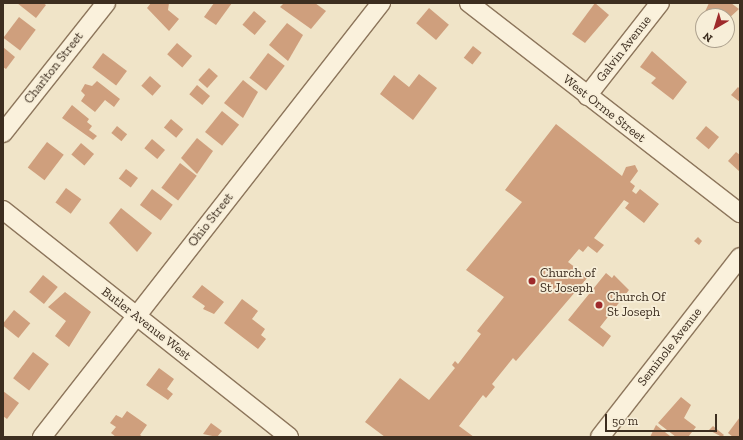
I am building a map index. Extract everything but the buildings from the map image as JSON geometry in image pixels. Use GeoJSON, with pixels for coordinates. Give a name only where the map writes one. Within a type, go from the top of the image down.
{"type":"FeatureCollection","features":[{"type":"Feature","properties":{"kind":"street","name":"Charlton Street"},"geometry":{"type":"LineString","coordinates":[[3,133],[106,3]]}},
{"type":"Feature","properties":{"kind":"street","name":"Ohio Street"},"geometry":{"type":"LineString","coordinates":[[42,437],[381,3]]}},
{"type":"Feature","properties":{"kind":"street","name":"West Orme Street"},"geometry":{"type":"LineString","coordinates":[[469,3],[587,96],[740,213]]}},
{"type":"Feature","properties":{"kind":"street","name":"Galvin Avenue"},"geometry":{"type":"LineString","coordinates":[[587,96],[660,3]]}},
{"type":"Feature","properties":{"kind":"street","name":"Butler Avenue West"},"geometry":{"type":"LineString","coordinates":[[3,210],[289,437]]}},
{"type":"Feature","properties":{"kind":"street","name":"Seminole Avenue"},"geometry":{"type":"LineString","coordinates":[[600,437],[740,257]]}},
{"type":"Feature","properties":{"kind":"place","name":"Church of St Joseph"},"geometry":{"type":"Point","coordinates":[532,281]}},
{"type":"Feature","properties":{"kind":"place","name":"Church Of St Joseph"},"geometry":{"type":"Point","coordinates":[599,305]}}]}
